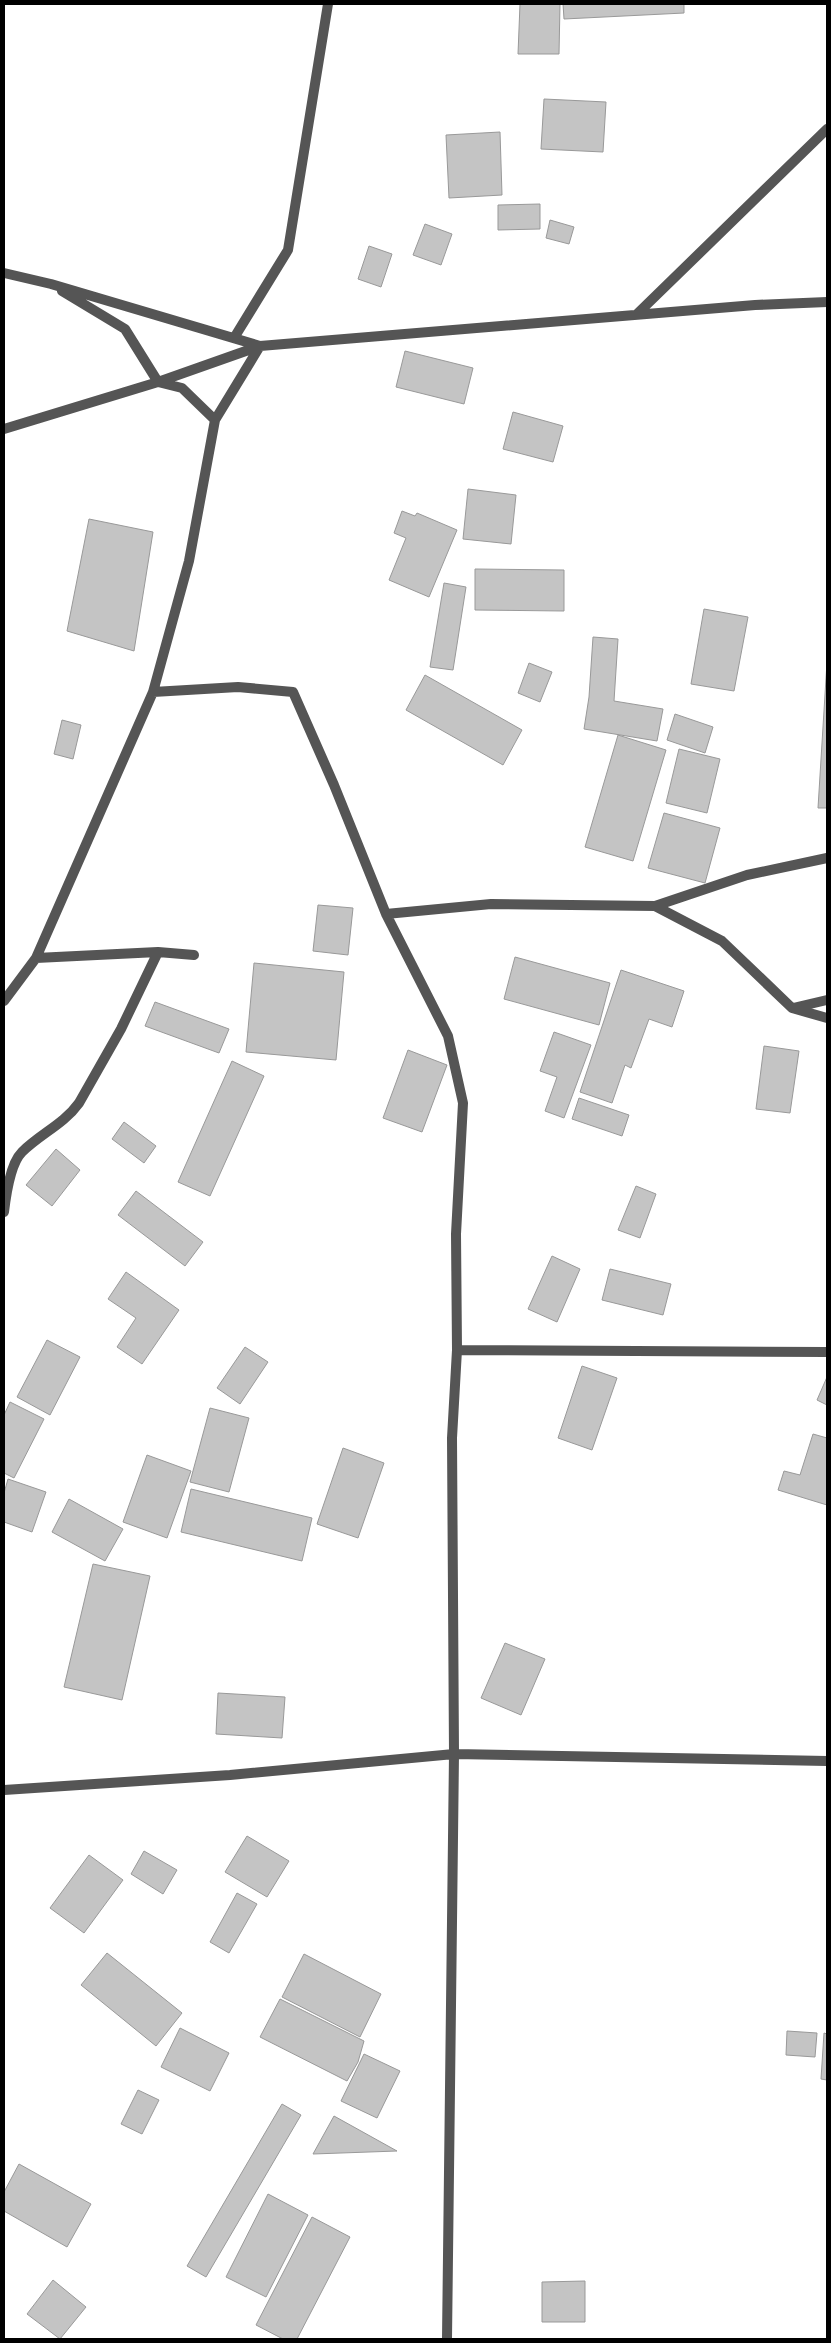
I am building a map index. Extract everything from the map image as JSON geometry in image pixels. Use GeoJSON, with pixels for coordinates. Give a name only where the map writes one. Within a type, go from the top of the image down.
{"type":"FeatureCollection","features":[{"type":"Feature","properties":{"kind":"street"},"geometry":{"type":"LineString","coordinates":[[234,338],[288,250],[328,4]]}},
{"type":"Feature","properties":{"kind":"street"},"geometry":{"type":"LineString","coordinates":[[636,315],[827,129]]}},
{"type":"Feature","properties":{"kind":"street"},"geometry":{"type":"LineString","coordinates":[[4,273],[51,284],[260,346]]}},
{"type":"Feature","properties":{"kind":"street"},"geometry":{"type":"LineString","coordinates":[[51,284],[125,329],[158,382],[182,388],[215,420]]}},
{"type":"Feature","properties":{"kind":"street"},"geometry":{"type":"LineString","coordinates":[[4,429],[158,382],[260,346],[636,315],[827,302]]}},
{"type":"Feature","properties":{"kind":"street"},"geometry":{"type":"LineString","coordinates":[[4,1001],[36,958],[153,692],[189,561],[215,420],[260,346]]}},
{"type":"Feature","properties":{"kind":"street"},"geometry":{"type":"LineString","coordinates":[[153,692],[238,688],[292,692],[334,785],[386,914],[448,1036],[463,1102],[456,1234],[457,1350],[452,1438],[454,1754],[447,2339]]}},
{"type":"Feature","properties":{"kind":"street"},"geometry":{"type":"LineString","coordinates":[[386,914],[491,904],[655,906],[747,875],[827,858]]}},
{"type":"Feature","properties":{"kind":"street"},"geometry":{"type":"LineString","coordinates":[[655,906],[722,942],[792,1008],[827,1018]]}},
{"type":"Feature","properties":{"kind":"street"},"geometry":{"type":"LineString","coordinates":[[36,958],[158,952],[194,955]]}},
{"type":"Feature","properties":{"kind":"street"},"geometry":{"type":"LineString","coordinates":[[4,1212],[8,1182],[21,1153],[70,1114],[79,1103],[121,1029],[158,952]]}},
{"type":"Feature","properties":{"kind":"street"},"geometry":{"type":"LineString","coordinates":[[792,1008],[827,1000]]}},
{"type":"Feature","properties":{"kind":"street"},"geometry":{"type":"LineString","coordinates":[[457,1350],[827,1352]]}},
{"type":"Feature","properties":{"kind":"street"},"geometry":{"type":"LineString","coordinates":[[4,1790],[230,1775],[454,1754],[827,1761]]}},
{"type":"Feature","properties":{"kind":"building"},"geometry":{"type":"Polygon","coordinates":[[[520,4],[560,4],[559,54],[518,54],[520,4]]]}},
{"type":"Feature","properties":{"kind":"building"},"geometry":{"type":"Polygon","coordinates":[[[563,4],[684,4],[684,13],[564,19],[563,4]]]}},
{"type":"Feature","properties":{"kind":"building"},"geometry":{"type":"Polygon","coordinates":[[[544,99],[606,102],[603,152],[541,149],[544,99]]]}},
{"type":"Feature","properties":{"kind":"building"},"geometry":{"type":"Polygon","coordinates":[[[500,132],[502,195],[449,198],[446,135],[500,132]]]}},
{"type":"Feature","properties":{"kind":"building"},"geometry":{"type":"Polygon","coordinates":[[[540,204],[540,229],[498,230],[498,205],[540,204]]]}},
{"type":"Feature","properties":{"kind":"building"},"geometry":{"type":"Polygon","coordinates":[[[550,220],[574,227],[569,244],[546,238],[550,220]]]}},
{"type":"Feature","properties":{"kind":"building"},"geometry":{"type":"Polygon","coordinates":[[[425,224],[452,234],[441,265],[413,255],[425,224]]]}},
{"type":"Feature","properties":{"kind":"building"},"geometry":{"type":"Polygon","coordinates":[[[369,246],[392,254],[381,287],[358,279],[369,246]]]}},
{"type":"Feature","properties":{"kind":"building"},"geometry":{"type":"Polygon","coordinates":[[[405,351],[473,368],[464,404],[396,387],[405,351]]]}},
{"type":"Feature","properties":{"kind":"building"},"geometry":{"type":"Polygon","coordinates":[[[513,412],[563,426],[553,462],[503,449],[513,412]]]}},
{"type":"Feature","properties":{"kind":"building"},"geometry":{"type":"Polygon","coordinates":[[[468,489],[516,495],[511,544],[463,539],[468,489]]]}},
{"type":"Feature","properties":{"kind":"building"},"geometry":{"type":"Polygon","coordinates":[[[402,511],[415,516],[417,513],[457,530],[429,597],[389,580],[406,538],[394,533],[402,511]]]}},
{"type":"Feature","properties":{"kind":"building"},"geometry":{"type":"Polygon","coordinates":[[[89,519],[153,532],[134,651],[67,631],[89,519]]]}},
{"type":"Feature","properties":{"kind":"building"},"geometry":{"type":"Polygon","coordinates":[[[475,569],[564,570],[564,611],[475,610],[475,569]]]}},
{"type":"Feature","properties":{"kind":"building"},"geometry":{"type":"Polygon","coordinates":[[[444,583],[466,587],[453,670],[430,667],[444,583]]]}},
{"type":"Feature","properties":{"kind":"building"},"geometry":{"type":"Polygon","coordinates":[[[704,609],[748,617],[734,691],[691,684],[704,609]]]}},
{"type":"Feature","properties":{"kind":"building"},"geometry":{"type":"Polygon","coordinates":[[[593,637],[618,639],[614,701],[663,709],[657,741],[584,729],[589,697],[593,637]]]}},
{"type":"Feature","properties":{"kind":"building"},"geometry":{"type":"Polygon","coordinates":[[[827,662],[827,808],[818,808],[827,662]]]}},
{"type":"Feature","properties":{"kind":"building"},"geometry":{"type":"Polygon","coordinates":[[[529,663],[552,672],[540,702],[518,693],[529,663]]]}},
{"type":"Feature","properties":{"kind":"building"},"geometry":{"type":"Polygon","coordinates":[[[425,675],[522,730],[503,765],[406,710],[425,675]]]}},
{"type":"Feature","properties":{"kind":"building"},"geometry":{"type":"Polygon","coordinates":[[[675,714],[713,727],[705,753],[667,740],[675,714]]]}},
{"type":"Feature","properties":{"kind":"building"},"geometry":{"type":"Polygon","coordinates":[[[62,720],[81,725],[73,759],[54,754],[62,720]]]}},
{"type":"Feature","properties":{"kind":"building"},"geometry":{"type":"Polygon","coordinates":[[[618,735],[666,750],[633,861],[585,847],[618,735]]]}},
{"type":"Feature","properties":{"kind":"building"},"geometry":{"type":"Polygon","coordinates":[[[679,749],[720,759],[707,813],[666,803],[679,749]]]}},
{"type":"Feature","properties":{"kind":"building"},"geometry":{"type":"Polygon","coordinates":[[[664,813],[720,828],[705,883],[648,868],[664,813]]]}},
{"type":"Feature","properties":{"kind":"building"},"geometry":{"type":"Polygon","coordinates":[[[318,905],[353,908],[348,955],[313,951],[318,905]]]}},
{"type":"Feature","properties":{"kind":"building"},"geometry":{"type":"Polygon","coordinates":[[[515,957],[610,983],[599,1025],[504,999],[515,957]]]}},
{"type":"Feature","properties":{"kind":"building"},"geometry":{"type":"Polygon","coordinates":[[[254,963],[344,972],[336,1060],[246,1052],[254,963]]]}},
{"type":"Feature","properties":{"kind":"building"},"geometry":{"type":"Polygon","coordinates":[[[621,970],[684,991],[672,1027],[649,1019],[631,1068],[625,1065],[612,1103],[580,1092],[621,970]]]}},
{"type":"Feature","properties":{"kind":"building"},"geometry":{"type":"Polygon","coordinates":[[[155,1002],[229,1029],[219,1053],[145,1026],[155,1002]]]}},
{"type":"Feature","properties":{"kind":"building"},"geometry":{"type":"Polygon","coordinates":[[[554,1032],[591,1045],[564,1118],[545,1111],[557,1077],[540,1071],[554,1032]]]}},
{"type":"Feature","properties":{"kind":"building"},"geometry":{"type":"Polygon","coordinates":[[[764,1046],[799,1051],[790,1113],[756,1109],[764,1046]]]}},
{"type":"Feature","properties":{"kind":"building"},"geometry":{"type":"Polygon","coordinates":[[[408,1050],[447,1065],[422,1132],[383,1118],[408,1050]]]}},
{"type":"Feature","properties":{"kind":"building"},"geometry":{"type":"Polygon","coordinates":[[[232,1061],[264,1076],[210,1196],[178,1182],[232,1061]]]}},
{"type":"Feature","properties":{"kind":"building"},"geometry":{"type":"Polygon","coordinates":[[[579,1098],[629,1115],[622,1136],[572,1119],[579,1098]]]}},
{"type":"Feature","properties":{"kind":"building"},"geometry":{"type":"Polygon","coordinates":[[[124,1122],[156,1146],[144,1163],[112,1139],[124,1122]]]}},
{"type":"Feature","properties":{"kind":"building"},"geometry":{"type":"Polygon","coordinates":[[[56,1149],[80,1170],[52,1206],[26,1185],[56,1149]]]}},
{"type":"Feature","properties":{"kind":"building"},"geometry":{"type":"Polygon","coordinates":[[[636,1186],[656,1194],[640,1238],[618,1230],[636,1186]]]}},
{"type":"Feature","properties":{"kind":"building"},"geometry":{"type":"Polygon","coordinates":[[[136,1191],[203,1242],[185,1266],[118,1215],[136,1191]]]}},
{"type":"Feature","properties":{"kind":"building"},"geometry":{"type":"Polygon","coordinates":[[[552,1256],[580,1269],[557,1322],[528,1309],[552,1256]]]}},
{"type":"Feature","properties":{"kind":"building"},"geometry":{"type":"Polygon","coordinates":[[[610,1269],[671,1284],[663,1315],[602,1300],[610,1269]]]}},
{"type":"Feature","properties":{"kind":"building"},"geometry":{"type":"Polygon","coordinates":[[[126,1272],[179,1310],[142,1364],[117,1347],[136,1318],[108,1299],[126,1272]]]}},
{"type":"Feature","properties":{"kind":"building"},"geometry":{"type":"Polygon","coordinates":[[[47,1340],[80,1357],[50,1415],[17,1397],[47,1340]]]}},
{"type":"Feature","properties":{"kind":"building"},"geometry":{"type":"Polygon","coordinates":[[[245,1347],[268,1362],[240,1404],[217,1388],[245,1347]]]}},
{"type":"Feature","properties":{"kind":"building"},"geometry":{"type":"Polygon","coordinates":[[[582,1366],[617,1378],[592,1450],[558,1438],[582,1366]]]}},
{"type":"Feature","properties":{"kind":"building"},"geometry":{"type":"Polygon","coordinates":[[[827,1377],[827,1405],[817,1400],[827,1377]]]}},
{"type":"Feature","properties":{"kind":"building"},"geometry":{"type":"Polygon","coordinates":[[[10,1402],[44,1419],[14,1478],[4,1473],[4,1415],[10,1402]]]}},
{"type":"Feature","properties":{"kind":"building"},"geometry":{"type":"Polygon","coordinates":[[[210,1408],[249,1418],[229,1492],[190,1482],[210,1408]]]}},
{"type":"Feature","properties":{"kind":"building"},"geometry":{"type":"Polygon","coordinates":[[[813,1434],[827,1438],[827,1505],[778,1490],[784,1471],[800,1475],[813,1434]]]}},
{"type":"Feature","properties":{"kind":"building"},"geometry":{"type":"Polygon","coordinates":[[[343,1448],[384,1463],[358,1538],[317,1524],[343,1448]]]}},
{"type":"Feature","properties":{"kind":"building"},"geometry":{"type":"Polygon","coordinates":[[[147,1455],[191,1471],[167,1538],[123,1522],[147,1455]]]}},
{"type":"Feature","properties":{"kind":"building"},"geometry":{"type":"Polygon","coordinates":[[[8,1479],[46,1492],[32,1532],[4,1522],[4,1493],[8,1479]]]}},
{"type":"Feature","properties":{"kind":"building"},"geometry":{"type":"Polygon","coordinates":[[[191,1489],[312,1518],[302,1561],[181,1532],[191,1489]]]}},
{"type":"Feature","properties":{"kind":"building"},"geometry":{"type":"Polygon","coordinates":[[[69,1499],[123,1529],[105,1561],[52,1532],[69,1499]]]}},
{"type":"Feature","properties":{"kind":"building"},"geometry":{"type":"Polygon","coordinates":[[[93,1564],[150,1576],[122,1700],[64,1687],[93,1564]]]}},
{"type":"Feature","properties":{"kind":"building"},"geometry":{"type":"Polygon","coordinates":[[[505,1643],[545,1659],[521,1715],[481,1698],[505,1643]]]}},
{"type":"Feature","properties":{"kind":"building"},"geometry":{"type":"Polygon","coordinates":[[[218,1693],[285,1697],[282,1738],[216,1734],[218,1693]]]}},
{"type":"Feature","properties":{"kind":"building"},"geometry":{"type":"Polygon","coordinates":[[[247,1836],[289,1861],[267,1897],[225,1872],[247,1836]]]}},
{"type":"Feature","properties":{"kind":"building"},"geometry":{"type":"Polygon","coordinates":[[[144,1851],[177,1870],[163,1894],[131,1874],[144,1851]]]}},
{"type":"Feature","properties":{"kind":"building"},"geometry":{"type":"Polygon","coordinates":[[[89,1855],[123,1880],[84,1933],[50,1908],[89,1855]]]}},
{"type":"Feature","properties":{"kind":"building"},"geometry":{"type":"Polygon","coordinates":[[[237,1893],[257,1904],[229,1953],[210,1942],[237,1893]]]}},
{"type":"Feature","properties":{"kind":"building"},"geometry":{"type":"Polygon","coordinates":[[[107,1953],[182,2013],[156,2046],[81,1985],[107,1953]]]}},
{"type":"Feature","properties":{"kind":"building"},"geometry":{"type":"Polygon","coordinates":[[[304,1954],[381,1994],[360,2037],[282,1997],[304,1954]]]}},
{"type":"Feature","properties":{"kind":"building"},"geometry":{"type":"Polygon","coordinates":[[[280,1999],[364,2041],[358,2062],[347,2081],[260,2037],[280,1999]]]}},
{"type":"Feature","properties":{"kind":"building"},"geometry":{"type":"Polygon","coordinates":[[[180,2028],[229,2053],[210,2091],[161,2067],[180,2028]]]}},
{"type":"Feature","properties":{"kind":"building"},"geometry":{"type":"Polygon","coordinates":[[[787,2031],[817,2033],[815,2057],[786,2055],[787,2031]]]}},
{"type":"Feature","properties":{"kind":"building"},"geometry":{"type":"Polygon","coordinates":[[[824,2033],[827,2034],[827,2080],[821,2079],[824,2033]]]}},
{"type":"Feature","properties":{"kind":"building"},"geometry":{"type":"Polygon","coordinates":[[[364,2054],[400,2071],[377,2118],[341,2101],[364,2054]]]}},
{"type":"Feature","properties":{"kind":"building"},"geometry":{"type":"Polygon","coordinates":[[[138,2090],[159,2100],[142,2134],[121,2124],[138,2090]]]}},
{"type":"Feature","properties":{"kind":"building"},"geometry":{"type":"Polygon","coordinates":[[[282,2104],[301,2115],[206,2277],[187,2266],[282,2104]]]}},
{"type":"Feature","properties":{"kind":"building"},"geometry":{"type":"Polygon","coordinates":[[[334,2116],[397,2151],[313,2154],[334,2116]]]}},
{"type":"Feature","properties":{"kind":"building"},"geometry":{"type":"Polygon","coordinates":[[[19,2164],[91,2204],[67,2247],[4,2211],[4,2192],[19,2164]]]}},
{"type":"Feature","properties":{"kind":"building"},"geometry":{"type":"Polygon","coordinates":[[[268,2194],[308,2215],[266,2297],[226,2277],[268,2194]]]}},
{"type":"Feature","properties":{"kind":"building"},"geometry":{"type":"Polygon","coordinates":[[[312,2217],[350,2237],[297,2339],[283,2339],[256,2325],[312,2217]]]}},
{"type":"Feature","properties":{"kind":"building"},"geometry":{"type":"Polygon","coordinates":[[[53,2280],[86,2307],[60,2339],[27,2314],[53,2280]]]}},
{"type":"Feature","properties":{"kind":"building"},"geometry":{"type":"Polygon","coordinates":[[[585,2281],[585,2322],[542,2322],[542,2282],[585,2281]]]}}]}
